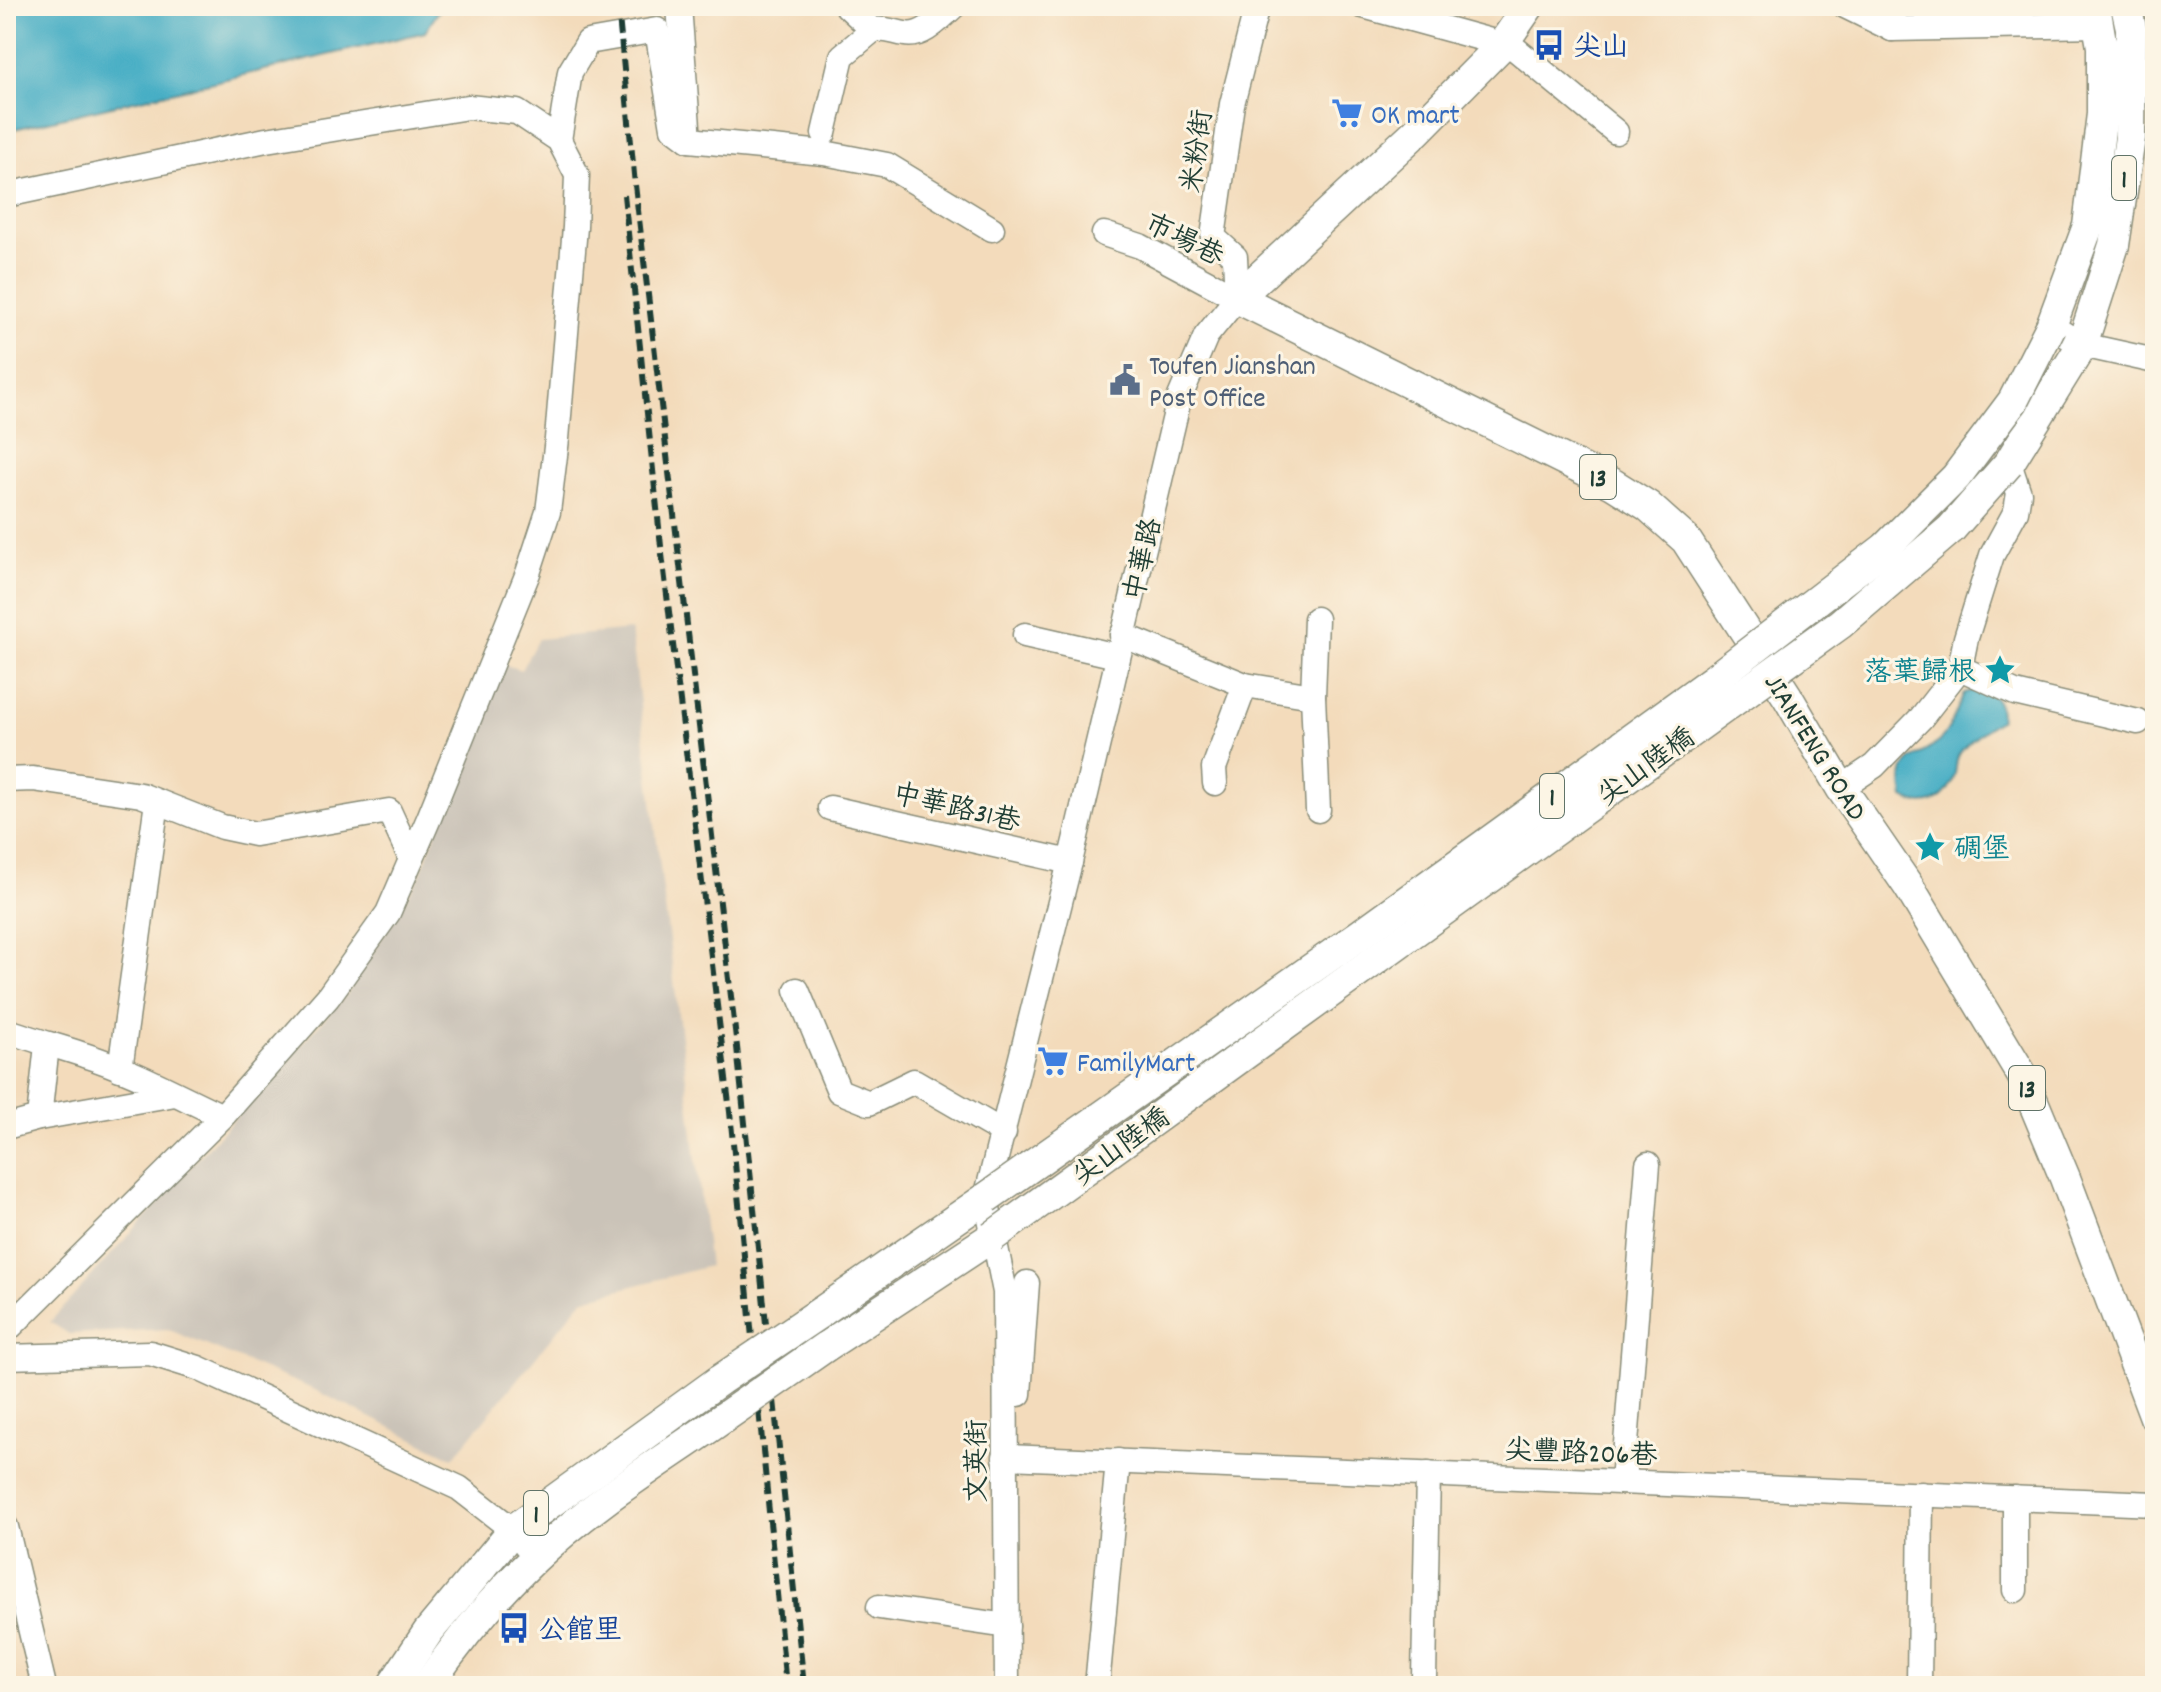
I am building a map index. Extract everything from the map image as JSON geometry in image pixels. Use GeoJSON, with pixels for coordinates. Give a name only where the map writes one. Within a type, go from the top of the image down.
{"type":"FeatureCollection","features":[{"type":"Feature","properties":{"kind":"main road","name":"中華路"},"geometry":{"type":"LineString","coordinates":[[1237,298],[1354,192],[1502,45],[1529,6]]}},
{"type":"Feature","properties":{"kind":"main road","name":"1"},"geometry":{"type":"LineString","coordinates":[[2082,345],[2114,245],[2130,138],[2131,28],[2126,6]]}},
{"type":"Feature","properties":{"kind":"main road","name":"1"},"geometry":{"type":"LineString","coordinates":[[2051,326],[2088,226],[2102,114],[2102,47],[2097,16]]}},
{"type":"Feature","properties":{"kind":"main road","name":"JIANFENG ROAD"},"geometry":{"type":"LineString","coordinates":[[1237,298],[1613,484],[1648,506],[1686,540],[1787,696],[1841,788],[1909,887],[2022,1075],[2154,1410]]}},
{"type":"Feature","properties":{"kind":"main road","name":"尖山陸橋"},"geometry":{"type":"LineString","coordinates":[[986,1198],[1399,907],[1713,680],[1885,548],[1956,477],[2013,401],[2051,326]]}},
{"type":"Feature","properties":{"kind":"main road","name":"尖山陸橋"},"geometry":{"type":"LineString","coordinates":[[992,1237],[1840,624],[1951,529],[2009,463],[2082,345]]}},
{"type":"Feature","properties":{"kind":"main road","name":"1"},"geometry":{"type":"LineString","coordinates":[[399,1683],[428,1632],[513,1530],[720,1380],[986,1198]]}},
{"type":"Feature","properties":{"kind":"main road","name":"1"},"geometry":{"type":"LineString","coordinates":[[427,1686],[484,1609],[536,1557],[598,1506],[825,1347],[992,1237]]}},
{"type":"Feature","properties":{"kind":"street"},"geometry":{"type":"LineString","coordinates":[[679,6],[689,140]]}},
{"type":"Feature","properties":{"kind":"street"},"geometry":{"type":"LineString","coordinates":[[847,6],[873,30]]}},
{"type":"Feature","properties":{"kind":"street"},"geometry":{"type":"LineString","coordinates":[[824,133],[842,56],[873,30],[886,28],[909,35],[926,30],[954,6]]}},
{"type":"Feature","properties":{"kind":"street","name":"米粉街"},"geometry":{"type":"LineString","coordinates":[[1237,298],[1235,257],[1213,237],[1232,104],[1257,6]]}},
{"type":"Feature","properties":{"kind":"street"},"geometry":{"type":"LineString","coordinates":[[1363,6],[1513,47],[1616,132]]}},
{"type":"Feature","properties":{"kind":"street"},"geometry":{"type":"LineString","coordinates":[[1845,6],[1893,17],[2097,16]]}},
{"type":"Feature","properties":{"kind":"street"},"geometry":{"type":"LineString","coordinates":[[559,140],[570,72],[588,42],[657,30],[673,128],[689,140],[824,153],[887,165],[992,229]]}},
{"type":"Feature","properties":{"kind":"street"},"geometry":{"type":"LineString","coordinates":[[6,195],[266,140],[468,107],[517,112],[559,140],[577,175],[557,439],[548,512],[528,573],[388,913],[328,997],[222,1116],[6,1331]]}},
{"type":"Feature","properties":{"kind":"street","name":"市場巷"},"geometry":{"type":"LineString","coordinates":[[1104,234],[1140,246],[1237,298]]}},
{"type":"Feature","properties":{"kind":"street","name":"中華路"},"geometry":{"type":"LineString","coordinates":[[992,1237],[986,1198],[1070,862],[1179,399],[1206,336],[1237,298]]}},
{"type":"Feature","properties":{"kind":"street"},"geometry":{"type":"LineString","coordinates":[[2051,326],[2082,345],[2155,361]]}},
{"type":"Feature","properties":{"kind":"street"},"geometry":{"type":"LineString","coordinates":[[1841,788],[1874,766],[1921,718],[1960,668],[1966,638],[1992,555],[2016,511],[2019,493],[2009,463]]}},
{"type":"Feature","properties":{"kind":"street"},"geometry":{"type":"LineString","coordinates":[[1316,619],[1313,696],[1318,810]]}},
{"type":"Feature","properties":{"kind":"street"},"geometry":{"type":"LineString","coordinates":[[1025,635],[1120,645],[1245,685],[1313,696]]}},
{"type":"Feature","properties":{"kind":"street"},"geometry":{"type":"LineString","coordinates":[[1960,668],[2015,693],[2138,722]]}},
{"type":"Feature","properties":{"kind":"street"},"geometry":{"type":"LineString","coordinates":[[1215,783],[1214,768],[1245,685]]}},
{"type":"Feature","properties":{"kind":"street"},"geometry":{"type":"LineString","coordinates":[[6,780],[33,779],[141,795],[222,827],[255,834],[389,811],[411,859]]}},
{"type":"Feature","properties":{"kind":"street"},"geometry":{"type":"LineString","coordinates":[[120,1069],[157,802]]}},
{"type":"Feature","properties":{"kind":"street","name":"中華路31巷"},"geometry":{"type":"LineString","coordinates":[[830,808],[1070,862]]}},
{"type":"Feature","properties":{"kind":"street"},"geometry":{"type":"LineString","coordinates":[[797,990],[839,1091],[869,1103],[914,1081],[1004,1133]]}},
{"type":"Feature","properties":{"kind":"street"},"geometry":{"type":"LineString","coordinates":[[6,1030],[83,1054],[222,1116]]}},
{"type":"Feature","properties":{"kind":"street"},"geometry":{"type":"LineString","coordinates":[[39,1118],[47,1045]]}},
{"type":"Feature","properties":{"kind":"street"},"geometry":{"type":"LineString","coordinates":[[6,1127],[39,1118],[175,1094]]}},
{"type":"Feature","properties":{"kind":"street"},"geometry":{"type":"LineString","coordinates":[[1623,1482],[1648,1164]]}},
{"type":"Feature","properties":{"kind":"street","name":"文英街"},"geometry":{"type":"LineString","coordinates":[[992,1237],[1005,1292],[1007,1686]]}},
{"type":"Feature","properties":{"kind":"street"},"geometry":{"type":"LineString","coordinates":[[1005,1457],[1016,1443],[1027,1283]]}},
{"type":"Feature","properties":{"kind":"street"},"geometry":{"type":"LineString","coordinates":[[6,1357],[150,1353],[198,1368],[459,1488],[513,1530],[536,1557]]}},
{"type":"Feature","properties":{"kind":"street","name":"尖豐路206巷"},"geometry":{"type":"LineString","coordinates":[[1005,1457],[2155,1504]]}},
{"type":"Feature","properties":{"kind":"street"},"geometry":{"type":"LineString","coordinates":[[1097,1686],[1118,1461]]}},
{"type":"Feature","properties":{"kind":"street"},"geometry":{"type":"LineString","coordinates":[[1424,1678],[1428,1474]]}},
{"type":"Feature","properties":{"kind":"street"},"geometry":{"type":"LineString","coordinates":[[1919,1686],[1921,1494]]}},
{"type":"Feature","properties":{"kind":"street"},"geometry":{"type":"LineString","coordinates":[[2015,1498],[2015,1590]]}},
{"type":"Feature","properties":{"kind":"street"},"geometry":{"type":"LineString","coordinates":[[6,1527],[17,1624],[44,1686]]}},
{"type":"Feature","properties":{"kind":"street"},"geometry":{"type":"LineString","coordinates":[[879,1607],[1007,1626]]}},
{"type":"Feature","properties":{"kind":"shaded area"},"geometry":{"type":"Polygon","coordinates":[[[631,630],[709,1266],[583,1299],[453,1458],[315,1390],[167,1329],[69,1334],[50,1322],[347,994],[418,880],[502,664],[521,670],[538,639],[631,630]]]}},
{"type":"Feature","properties":{"kind":"water"},"geometry":{"type":"Polygon","coordinates":[[[6,6],[442,6],[425,32],[6,131],[6,6]]]}},
{"type":"Feature","properties":{"kind":"water"},"geometry":{"type":"Polygon","coordinates":[[[1977,689],[1996,699],[2000,719],[1960,753],[1955,774],[1940,798],[1920,804],[1904,798],[1902,782],[1907,763],[1937,743],[1950,725],[1964,693],[1977,689]]]}},
{"type":"Feature","properties":{"kind":"railway"},"geometry":{"type":"LineString","coordinates":[[618,6],[635,185],[737,1047],[804,1686]]}},
{"type":"Feature","properties":{"kind":"railway"},"geometry":{"type":"LineString","coordinates":[[624,195],[661,546],[730,1112],[786,1686]]}},
{"type":"Feature","properties":{"kind":"place","name":"尖山"},"geometry":{"type":"Point","coordinates":[1549,45]}},
{"type":"Feature","properties":{"kind":"place","name":"OK mart"},"geometry":{"type":"Point","coordinates":[1347,113]}},
{"type":"Feature","properties":{"kind":"place","name":"Toufen Jianshan Post Office"},"geometry":{"type":"Point","coordinates":[1125,380]}},
{"type":"Feature","properties":{"kind":"place","name":"落葉歸根"},"geometry":{"type":"Point","coordinates":[2000,670]}},
{"type":"Feature","properties":{"kind":"place","name":"碉堡"},"geometry":{"type":"Point","coordinates":[1930,847]}},
{"type":"Feature","properties":{"kind":"place","name":"FamilyMart"},"geometry":{"type":"Point","coordinates":[1053,1061]}},
{"type":"Feature","properties":{"kind":"place","name":"公館里"},"geometry":{"type":"Point","coordinates":[514,1628]}}]}
